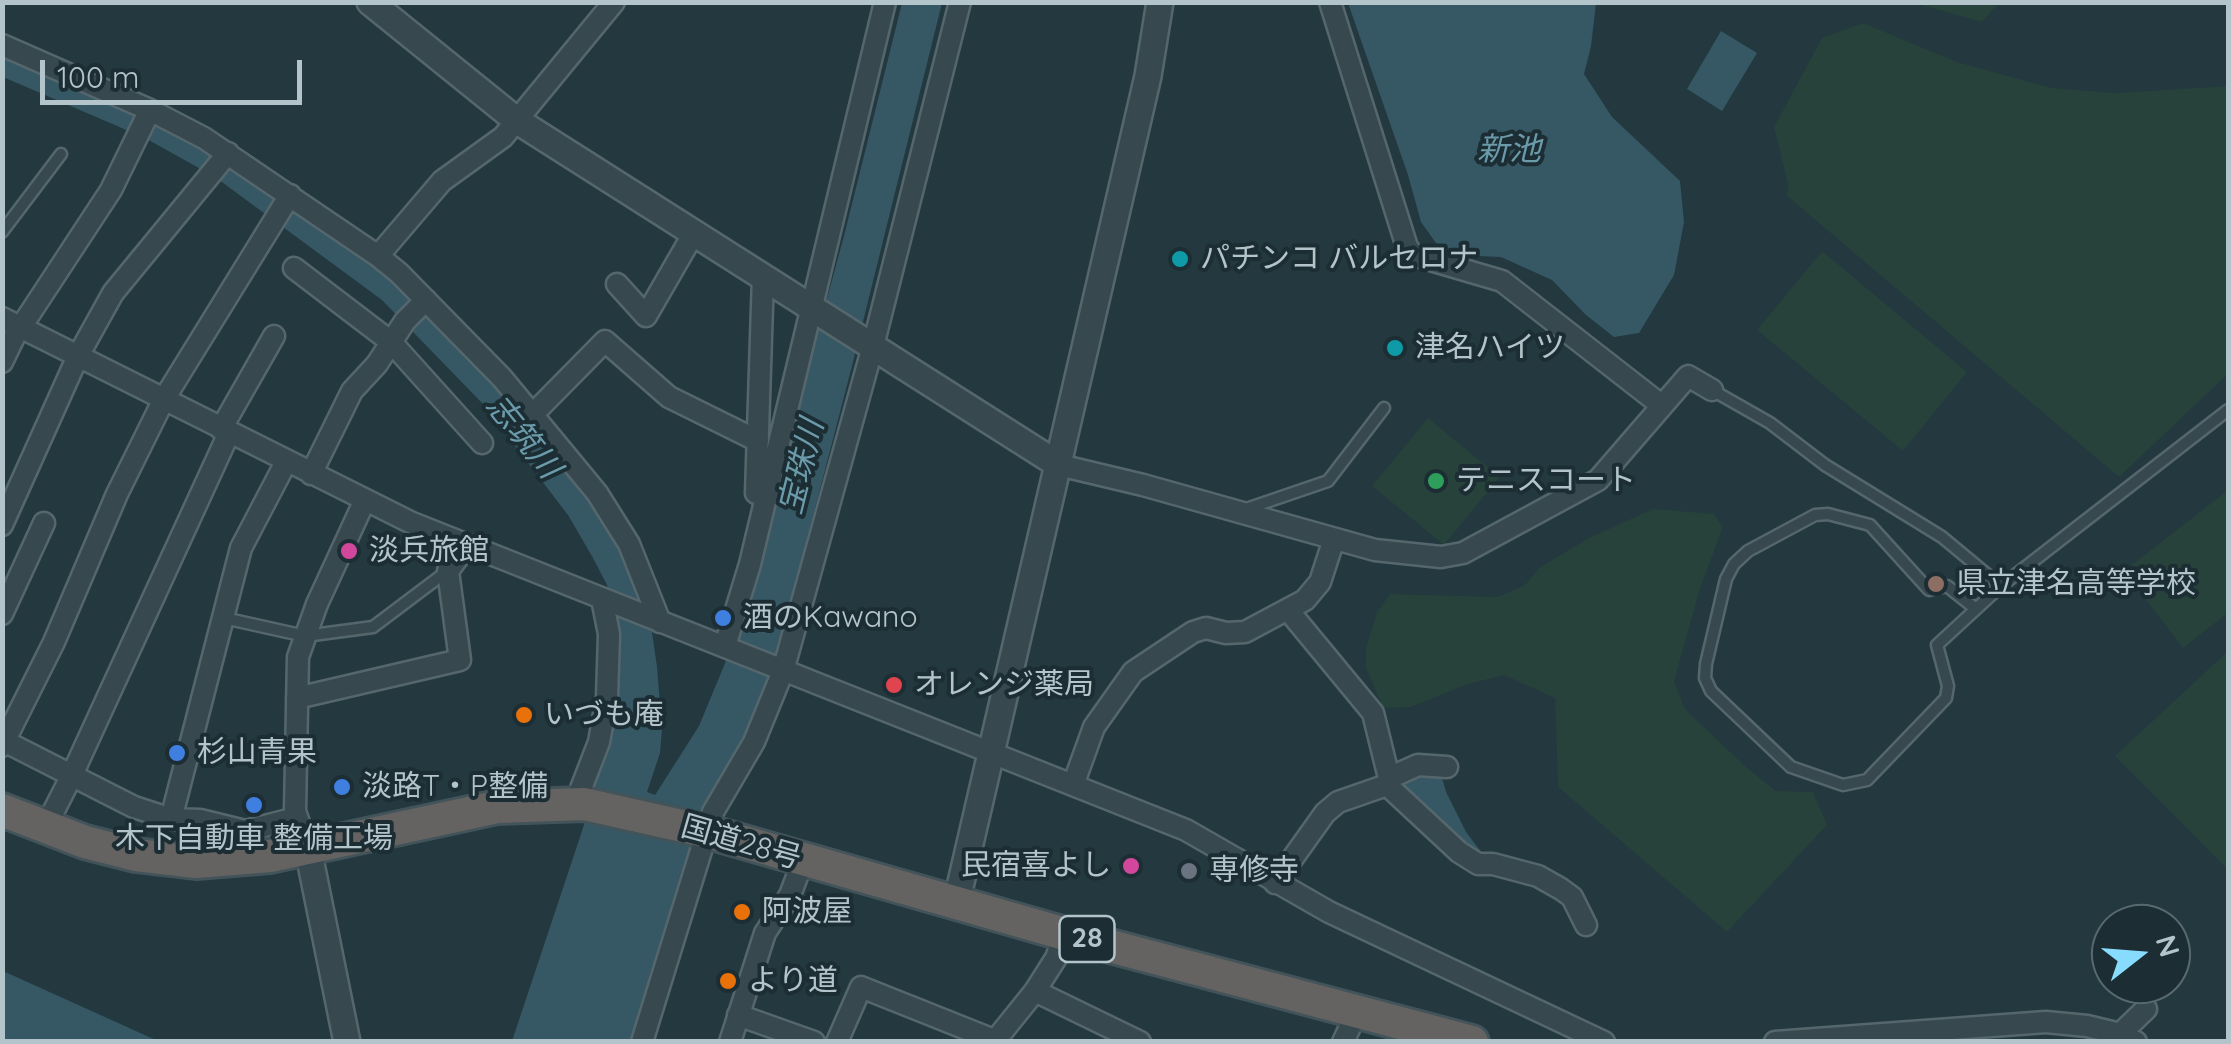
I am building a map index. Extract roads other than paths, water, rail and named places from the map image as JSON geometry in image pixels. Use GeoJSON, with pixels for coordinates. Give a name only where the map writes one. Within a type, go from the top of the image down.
{"type":"FeatureCollection","features":[{"type":"Feature","properties":{"kind":"highway","name":"国道28号"},"geometry":{"type":"LineString","coordinates":[[2,810],[44,828],[136,854],[196,862],[252,859],[308,849],[497,806],[580,804],[706,831],[956,904],[1472,1042]]}},
{"type":"Feature","properties":{"kind":"street"},"geometry":{"type":"LineString","coordinates":[[370,2],[516,120],[1060,465],[1143,484],[1375,550],[1428,557],[1463,553],[1598,480],[1688,376],[1712,390]]}},
{"type":"Feature","properties":{"kind":"street"},"geometry":{"type":"LineString","coordinates":[[378,256],[442,182],[502,137],[614,2]]}},
{"type":"Feature","properties":{"kind":"street"},"geometry":{"type":"LineString","coordinates":[[725,646],[815,309],[885,2]]}},
{"type":"Feature","properties":{"kind":"street"},"geometry":{"type":"LineString","coordinates":[[642,1042],[713,812],[754,742],[781,670],[872,344],[960,2]]}},
{"type":"Feature","properties":{"kind":"street"},"geometry":{"type":"LineString","coordinates":[[956,904],[1148,76],[1160,2]]}},
{"type":"Feature","properties":{"kind":"street"},"geometry":{"type":"LineString","coordinates":[[1330,2],[1406,247],[1413,255],[1502,281],[1661,405]]}},
{"type":"Feature","properties":{"kind":"street"},"geometry":{"type":"LineString","coordinates":[[4,50],[150,110],[228,153],[378,256],[426,300],[533,414],[616,520],[636,558],[658,621]]}},
{"type":"Feature","properties":{"kind":"street"},"geometry":{"type":"LineString","coordinates":[[2,362],[14,324],[111,190],[150,110]]}},
{"type":"Feature","properties":{"kind":"street"},"geometry":{"type":"LineString","coordinates":[[2,526],[78,356],[113,293],[228,153]]}},
{"type":"Feature","properties":{"kind":"street"},"geometry":{"type":"LineString","coordinates":[[290,195],[164,398],[117,494],[54,642],[3,742],[134,807],[171,818],[200,820],[245,831],[296,818]]}},
{"type":"Feature","properties":{"kind":"street"},"geometry":{"type":"LineString","coordinates":[[616,284],[646,316],[695,231]]}},
{"type":"Feature","properties":{"kind":"street"},"geometry":{"type":"LineString","coordinates":[[294,268],[391,342],[482,444]]}},
{"type":"Feature","properties":{"kind":"street"},"geometry":{"type":"LineString","coordinates":[[763,275],[756,495],[764,500]]}},
{"type":"Feature","properties":{"kind":"street"},"geometry":{"type":"LineString","coordinates":[[311,474],[352,391],[405,321],[426,300]]}},
{"type":"Feature","properties":{"kind":"street"},"geometry":{"type":"LineString","coordinates":[[14,324],[364,502],[992,756],[1186,830],[1275,884],[1604,1042]]}},
{"type":"Feature","properties":{"kind":"street"},"geometry":{"type":"LineString","coordinates":[[44,828],[71,777],[225,431],[274,336]]}},
{"type":"Feature","properties":{"kind":"street"},"geometry":{"type":"LineString","coordinates":[[533,414],[605,341],[668,397],[758,442]]}},
{"type":"Feature","properties":{"kind":"street"},"geometry":{"type":"LineString","coordinates":[[171,818],[241,548],[286,462]]}},
{"type":"Feature","properties":{"kind":"street"},"geometry":{"type":"LineString","coordinates":[[348,1042],[308,849],[296,818],[298,657],[364,502]]}},
{"type":"Feature","properties":{"kind":"street"},"geometry":{"type":"LineString","coordinates":[[2,614],[44,523]]}},
{"type":"Feature","properties":{"kind":"street"},"geometry":{"type":"LineString","coordinates":[[1074,785],[1094,726],[1133,672],[1200,629],[1246,632],[1288,610],[1316,590],[1334,539]]}},
{"type":"Feature","properties":{"kind":"street"},"geometry":{"type":"LineString","coordinates":[[297,698],[460,660],[448,571],[467,545]]}},
{"type":"Feature","properties":{"kind":"street"},"geometry":{"type":"LineString","coordinates":[[580,804],[599,742],[607,697],[605,600]]}},
{"type":"Feature","properties":{"kind":"street"},"geometry":{"type":"LineString","coordinates":[[1288,610],[1373,713],[1388,782],[1458,852],[1478,864],[1538,876],[1572,897],[1586,924]]}},
{"type":"Feature","properties":{"kind":"street"},"geometry":{"type":"LineString","coordinates":[[1275,884],[1324,813],[1338,802],[1418,765],[1446,767]]}},
{"type":"Feature","properties":{"kind":"street"},"geometry":{"type":"LineString","coordinates":[[730,1042],[765,933],[790,895],[803,861]]}},
{"type":"Feature","properties":{"kind":"street"},"geometry":{"type":"LineString","coordinates":[[837,1042],[861,987],[994,1041],[1056,958],[1065,934]]}},
{"type":"Feature","properties":{"kind":"street"},"geometry":{"type":"LineString","coordinates":[[1034,991],[1140,1042]]}},
{"type":"Feature","properties":{"kind":"street"},"geometry":{"type":"LineString","coordinates":[[1776,1042],[2046,1022],[2128,1038],[2146,1009]]}},
{"type":"Feature","properties":{"kind":"street"},"geometry":{"type":"LineString","coordinates":[[1343,1042],[1358,1010]]}},
{"type":"Feature","properties":{"kind":"street"},"geometry":{"type":"LineString","coordinates":[[738,1015],[814,1042]]}},
{"type":"Feature","properties":{"kind":"lane"},"geometry":{"type":"LineString","coordinates":[[2,232],[61,154]]}},
{"type":"Feature","properties":{"kind":"lane"},"geometry":{"type":"LineString","coordinates":[[1712,390],[1770,423],[1825,465],[1942,538],[2001,586]]}},
{"type":"Feature","properties":{"kind":"lane"},"geometry":{"type":"LineString","coordinates":[[1235,512],[1328,481],[1384,408]]}},
{"type":"Feature","properties":{"kind":"lane"},"geometry":{"type":"LineString","coordinates":[[1976,609],[1947,586],[1929,590],[1870,525],[1828,514],[1815,515],[1748,551],[1734,564],[1726,580],[1705,678],[1711,690],[1792,767],[1843,784],[1858,784],[1871,778],[1946,698],[1948,686],[1937,646],[2001,586],[2228,410]]}},
{"type":"Feature","properties":{"kind":"lane"},"geometry":{"type":"LineString","coordinates":[[223,618],[306,636],[373,627],[448,571]]}},
{"type":"Feature","properties":{"kind":"water"},"geometry":{"type":"Polygon","coordinates":[[[902,3],[942,3],[852,366],[771,678],[753,732],[710,809],[674,897],[636,1041],[512,1041],[606,748],[613,612],[607,585],[568,515],[482,403],[382,300],[215,177],[145,138],[3,77],[2,53],[154,117],[377,261],[534,420],[630,556],[651,625],[657,667],[662,729],[660,753],[647,792],[655,795],[699,726],[735,639],[845,232],[902,3]]]}},
{"type":"Feature","properties":{"kind":"water","name":"新池"},"geometry":{"type":"Polygon","coordinates":[[[1348,3],[1596,3],[1584,74],[1612,117],[1680,181],[1684,222],[1674,275],[1639,333],[1614,337],[1552,280],[1501,257],[1454,255],[1436,243],[1421,222],[1348,3]]]}},
{"type":"Feature","properties":{"kind":"water"},"geometry":{"type":"Polygon","coordinates":[[[1721,31],[1757,53],[1722,111],[1687,89],[1721,31]]]}},
{"type":"Feature","properties":{"kind":"water"},"geometry":{"type":"Polygon","coordinates":[[[1409,773],[1441,774],[1466,832],[1485,857],[1480,858],[1401,789],[1400,782],[1409,773]]]}},
{"type":"Feature","properties":{"kind":"water"},"geometry":{"type":"Polygon","coordinates":[[[3,971],[158,1041],[3,1041],[3,971]]]}},
{"type":"Feature","properties":{"kind":"place","name":"パチンコ バルセロナ"},"geometry":{"type":"Point","coordinates":[1180,259]}},
{"type":"Feature","properties":{"kind":"place","name":"津名ハイツ"},"geometry":{"type":"Point","coordinates":[1395,348]}},
{"type":"Feature","properties":{"kind":"place","name":"テニスコート"},"geometry":{"type":"Point","coordinates":[1436,481]}},
{"type":"Feature","properties":{"kind":"place","name":"淡兵旅館"},"geometry":{"type":"Point","coordinates":[349,551]}},
{"type":"Feature","properties":{"kind":"place","name":"県立津名高等学校"},"geometry":{"type":"Point","coordinates":[1936,584]}},
{"type":"Feature","properties":{"kind":"place","name":"酒のKawano"},"geometry":{"type":"Point","coordinates":[723,618]}},
{"type":"Feature","properties":{"kind":"place","name":"オレンジ薬局"},"geometry":{"type":"Point","coordinates":[894,685]}},
{"type":"Feature","properties":{"kind":"place","name":"いづも庵"},"geometry":{"type":"Point","coordinates":[524,715]}},
{"type":"Feature","properties":{"kind":"place","name":"杉山青果"},"geometry":{"type":"Point","coordinates":[177,753]}},
{"type":"Feature","properties":{"kind":"place","name":"淡路T・P整備"},"geometry":{"type":"Point","coordinates":[342,787]}},
{"type":"Feature","properties":{"kind":"place","name":"木下自動車 整備工場"},"geometry":{"type":"Point","coordinates":[254,805]}},
{"type":"Feature","properties":{"kind":"place","name":"民宿喜よし"},"geometry":{"type":"Point","coordinates":[1131,866]}},
{"type":"Feature","properties":{"kind":"place","name":"専修寺"},"geometry":{"type":"Point","coordinates":[1189,871]}},
{"type":"Feature","properties":{"kind":"place","name":"阿波屋"},"geometry":{"type":"Point","coordinates":[742,912]}},
{"type":"Feature","properties":{"kind":"place","name":"より道"},"geometry":{"type":"Point","coordinates":[728,981]}},
{"type":"Feature","properties":{"kind":"water label","name":"志筑川"},"geometry":{"type":"Point","coordinates":[523,437]}},
{"type":"Feature","properties":{"kind":"water label","name":"宝珠川"},"geometry":{"type":"Point","coordinates":[802,467]}}]}
